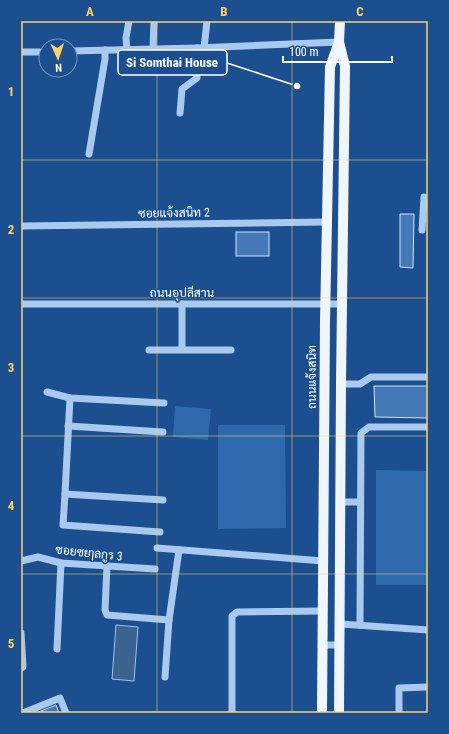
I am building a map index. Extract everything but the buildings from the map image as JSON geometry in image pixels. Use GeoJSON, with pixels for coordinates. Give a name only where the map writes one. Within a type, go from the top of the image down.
{"type":"FeatureCollection","features":[{"type":"Feature","properties":{"kind":"main road","name":"ถนนแจ้งสนิท"},"geometry":{"type":"LineString","coordinates":[[322,713],[322,611],[330,67],[339,42],[340,21]]}},
{"type":"Feature","properties":{"kind":"main road","name":"ถนนแจ้งสนิท"},"geometry":{"type":"LineString","coordinates":[[339,42],[346,66],[342,242],[339,713]]}},
{"type":"Feature","properties":{"kind":"street"},"geometry":{"type":"LineString","coordinates":[[127,50],[126,38],[129,21]]}},
{"type":"Feature","properties":{"kind":"street"},"geometry":{"type":"LineString","coordinates":[[153,49],[154,21]]}},
{"type":"Feature","properties":{"kind":"street"},"geometry":{"type":"LineString","coordinates":[[180,113],[182,89],[197,78],[200,48],[206,21]]}},
{"type":"Feature","properties":{"kind":"street"},"geometry":{"type":"LineString","coordinates":[[78,51],[200,48],[339,42]]}},
{"type":"Feature","properties":{"kind":"street"},"geometry":{"type":"LineString","coordinates":[[89,154],[105,59],[105,50]]}},
{"type":"Feature","properties":{"kind":"street"},"geometry":{"type":"LineString","coordinates":[[21,52],[38,52]]}},
{"type":"Feature","properties":{"kind":"street"},"geometry":{"type":"LineString","coordinates":[[422,230],[424,196]]}},
{"type":"Feature","properties":{"kind":"street","name":"ซอยแจ้งสนิท 2"},"geometry":{"type":"LineString","coordinates":[[21,226],[327,222]]}},
{"type":"Feature","properties":{"kind":"street","name":"ถนนอุปลีสาน"},"geometry":{"type":"LineString","coordinates":[[21,304],[342,304]]}},
{"type":"Feature","properties":{"kind":"street"},"geometry":{"type":"LineString","coordinates":[[182,304],[182,349]]}},
{"type":"Feature","properties":{"kind":"street"},"geometry":{"type":"LineString","coordinates":[[149,350],[231,350]]}},
{"type":"Feature","properties":{"kind":"street"},"geometry":{"type":"LineString","coordinates":[[341,384],[360,384],[370,377],[428,377]]}},
{"type":"Feature","properties":{"kind":"street"},"geometry":{"type":"LineString","coordinates":[[47,392],[70,398],[164,403]]}},
{"type":"Feature","properties":{"kind":"street"},"geometry":{"type":"LineString","coordinates":[[70,398],[66,494],[63,525],[160,532]]}},
{"type":"Feature","properties":{"kind":"street"},"geometry":{"type":"LineString","coordinates":[[68,426],[163,432]]}},
{"type":"Feature","properties":{"kind":"street"},"geometry":{"type":"LineString","coordinates":[[360,625],[361,433],[369,427],[428,427]]}},
{"type":"Feature","properties":{"kind":"street"},"geometry":{"type":"LineString","coordinates":[[66,494],[164,500]]}},
{"type":"Feature","properties":{"kind":"street"},"geometry":{"type":"LineString","coordinates":[[341,502],[360,502]]}},
{"type":"Feature","properties":{"kind":"street"},"geometry":{"type":"LineString","coordinates":[[157,548],[323,561]]}},
{"type":"Feature","properties":{"kind":"street"},"geometry":{"type":"LineString","coordinates":[[165,677],[169,620],[179,550]]}},
{"type":"Feature","properties":{"kind":"street","name":"ซอยซยๅลกูร 3"},"geometry":{"type":"LineString","coordinates":[[21,561],[38,557],[61,563],[155,570]]}},
{"type":"Feature","properties":{"kind":"street"},"geometry":{"type":"LineString","coordinates":[[57,649],[61,563]]}},
{"type":"Feature","properties":{"kind":"street"},"geometry":{"type":"LineString","coordinates":[[107,566],[105,610],[107,615],[169,620]]}},
{"type":"Feature","properties":{"kind":"street"},"geometry":{"type":"LineString","coordinates":[[232,713],[232,616],[237,612],[322,611]]}},
{"type":"Feature","properties":{"kind":"street"},"geometry":{"type":"LineString","coordinates":[[340,624],[428,630]]}},
{"type":"Feature","properties":{"kind":"street"},"geometry":{"type":"LineString","coordinates":[[21,633],[23,668],[21,668]]}},
{"type":"Feature","properties":{"kind":"street"},"geometry":{"type":"LineString","coordinates":[[322,645],[340,645]]}},
{"type":"Feature","properties":{"kind":"street"},"geometry":{"type":"LineString","coordinates":[[399,713],[399,688],[428,687]]}},
{"type":"Feature","properties":{"kind":"street"},"geometry":{"type":"LineString","coordinates":[[23,713],[60,698],[66,713]]}},
{"type":"Feature","properties":{"kind":"shaded area"},"geometry":{"type":"Polygon","coordinates":[[[175,406],[211,409],[208,440],[173,437],[175,406]]]}},
{"type":"Feature","properties":{"kind":"shaded area"},"geometry":{"type":"Polygon","coordinates":[[[218,425],[285,425],[286,528],[218,529],[218,425]]]}},
{"type":"Feature","properties":{"kind":"shaded area"},"geometry":{"type":"Polygon","coordinates":[[[376,470],[428,471],[428,585],[376,585],[376,470]]]}},
{"type":"Feature","properties":{"kind":"shaded area"},"geometry":{"type":"Polygon","coordinates":[[[116,625],[138,627],[134,681],[112,679],[116,625]]]}},
{"type":"Feature","properties":{"kind":"place","name":"Si Somthai House"},"geometry":{"type":"Point","coordinates":[297,86]}}]}
